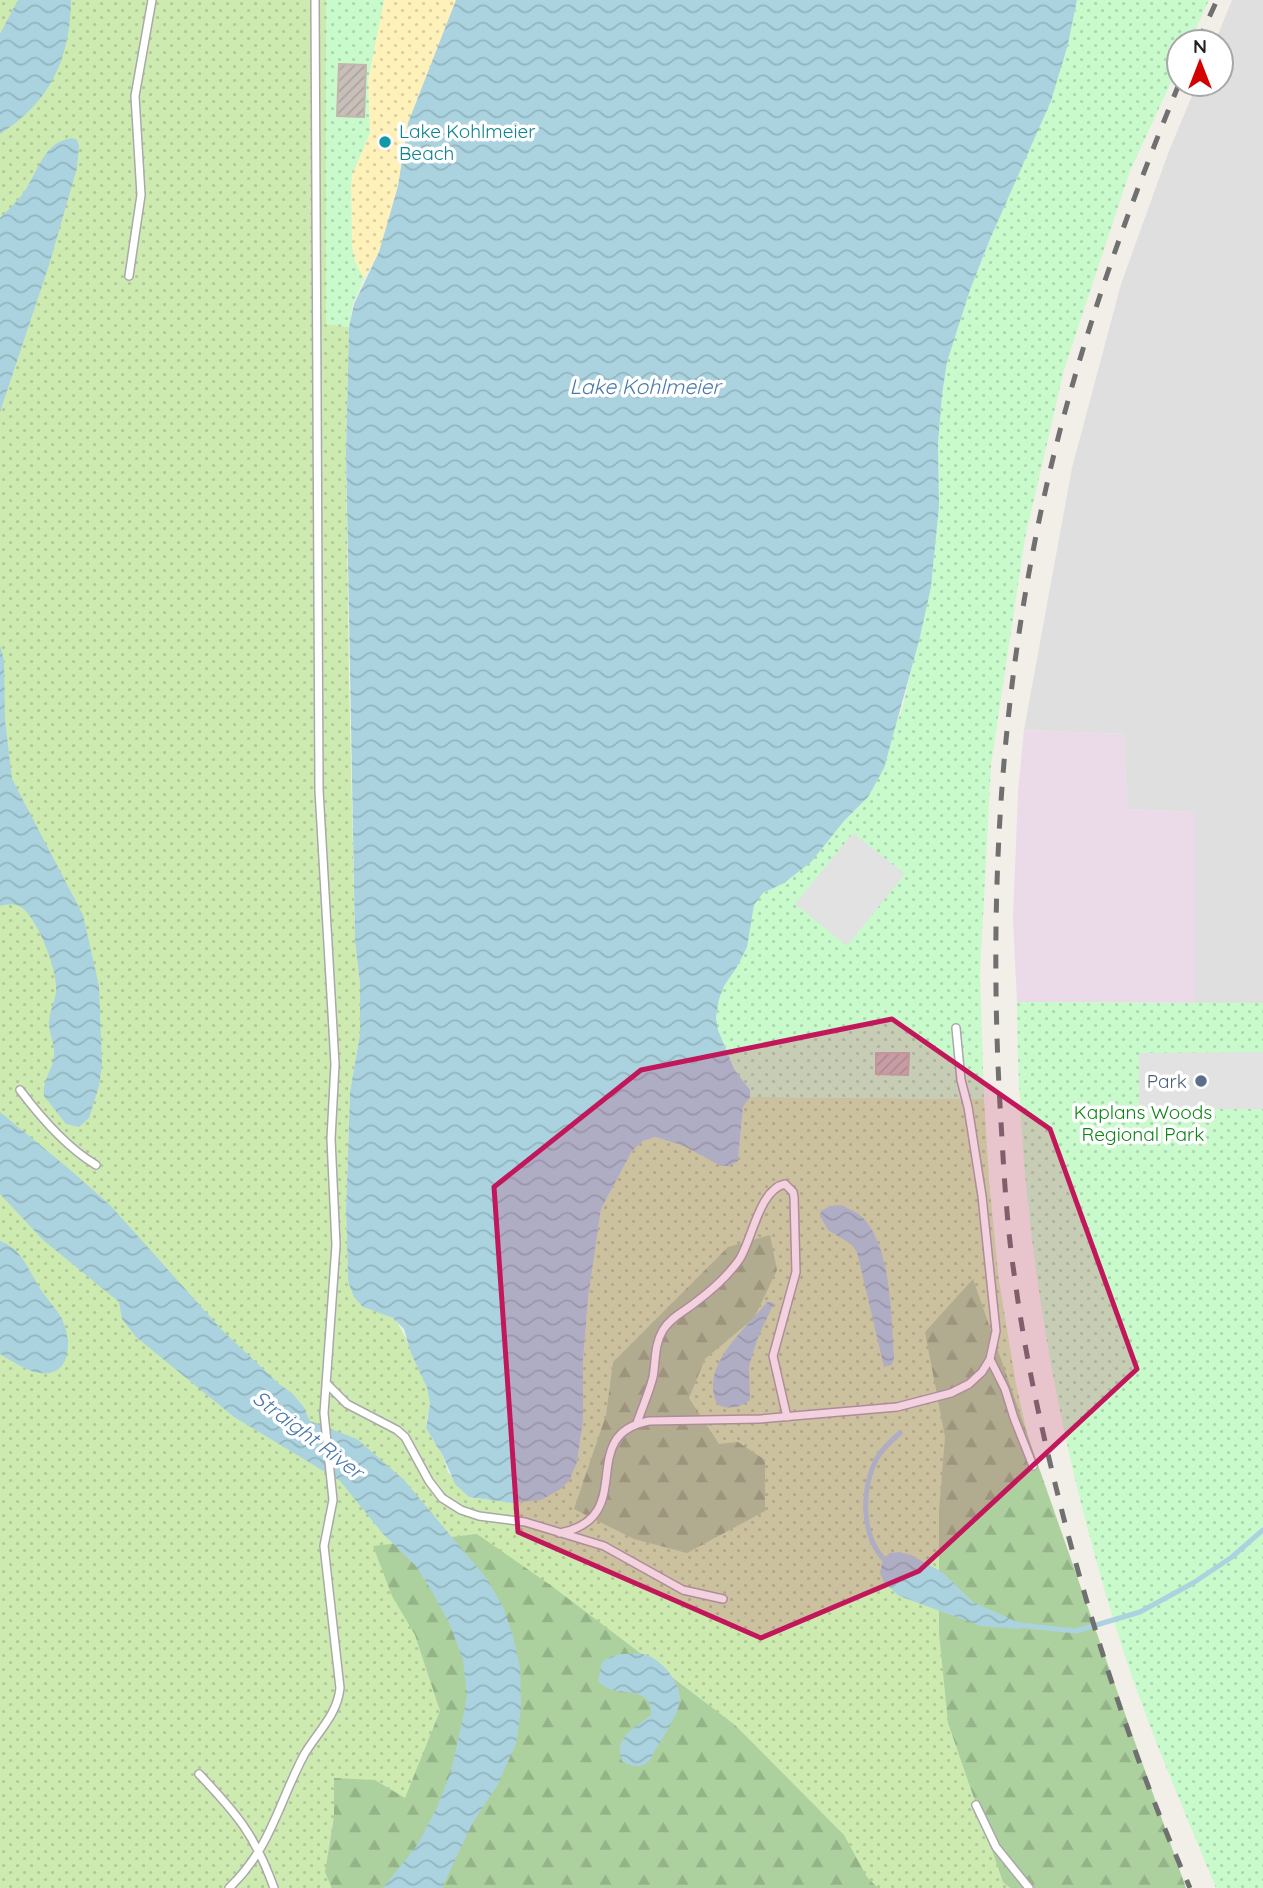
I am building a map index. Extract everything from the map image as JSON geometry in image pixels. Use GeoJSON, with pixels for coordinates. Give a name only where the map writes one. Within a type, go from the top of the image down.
{"type":"FeatureCollection","features":[{"type":"Feature","properties":{"kind":"lane"},"geometry":{"type":"LineString","coordinates":[[129,276],[141,195],[135,96],[152,0]]}},
{"type":"Feature","properties":{"kind":"lane"},"geometry":{"type":"LineString","coordinates":[[229,1888],[260,1852],[306,1752],[325,1727],[337,1704],[340,1680],[324,1546],[333,1500],[324,1413],[336,1245],[331,1139],[335,1053],[318,751],[315,0]]}},
{"type":"Feature","properties":{"kind":"lane"},"geometry":{"type":"LineString","coordinates":[[560,1534],[583,1527],[597,1513],[605,1491],[611,1448],[622,1433],[637,1423],[787,1418],[897,1407],[951,1393],[969,1384],[982,1373],[990,1359],[996,1338],[995,1311],[982,1196],[961,1080],[957,1028]]}},
{"type":"Feature","properties":{"kind":"lane"},"geometry":{"type":"LineString","coordinates":[[20,1090],[43,1118],[77,1151],[96,1165]]}},
{"type":"Feature","properties":{"kind":"lane"},"geometry":{"type":"LineString","coordinates":[[637,1423],[652,1381],[656,1349],[663,1330],[732,1269],[741,1257],[765,1201],[774,1189],[785,1184],[793,1192],[794,1198],[797,1262],[792,1291],[773,1356],[787,1418]]}},
{"type":"Feature","properties":{"kind":"lane"},"geometry":{"type":"LineString","coordinates":[[990,1359],[1005,1389],[1032,1466]]}},
{"type":"Feature","properties":{"kind":"lane"},"geometry":{"type":"LineString","coordinates":[[327,1383],[347,1404],[397,1430],[405,1437],[429,1481],[451,1505],[479,1516],[525,1522],[604,1546],[683,1590],[723,1599]]}},
{"type":"Feature","properties":{"kind":"lane"},"geometry":{"type":"LineString","coordinates":[[199,1774],[241,1820],[260,1852],[274,1888]]}},
{"type":"Feature","properties":{"kind":"lane"},"geometry":{"type":"LineString","coordinates":[[976,1805],[996,1847],[1029,1888]]}},
{"type":"Feature","properties":{"kind":"highlighted area"},"geometry":{"type":"Polygon","coordinates":[[[892,1019],[1050,1129],[1137,1369],[919,1571],[761,1638],[518,1532],[494,1187],[641,1070],[892,1019]]]}},
{"type":"Feature","properties":{"kind":"shaded area"},"geometry":{"type":"Polygon","coordinates":[[[1232,0],[1263,0],[1263,1003],[1195,1003],[1195,812],[1127,809],[1124,734],[1024,730],[1072,468],[1121,284],[1191,98],[1235,98],[1235,28],[1221,28],[1232,0]]]}},
{"type":"Feature","properties":{"kind":"shaded area"},"geometry":{"type":"Polygon","coordinates":[[[1024,730],[1124,734],[1127,809],[1195,812],[1195,1003],[1017,1002],[1013,919],[1018,792],[1024,730]]]}},
{"type":"Feature","properties":{"kind":"shaded area"},"geometry":{"type":"Polygon","coordinates":[[[853,833],[905,874],[847,946],[795,904],[853,833]]]}},
{"type":"Feature","properties":{"kind":"shaded area","name":"Park"},"geometry":{"type":"Polygon","coordinates":[[[1263,1052],[1263,1109],[1139,1109],[1139,1053],[1263,1052]]]}},
{"type":"Feature","properties":{"kind":"green space"},"geometry":{"type":"Polygon","coordinates":[[[0,0],[326,0],[327,324],[349,327],[346,453],[349,675],[355,941],[360,984],[360,1034],[350,1092],[346,1211],[348,1281],[363,1307],[394,1319],[403,1333],[429,1393],[426,1428],[443,1456],[448,1472],[469,1497],[512,1503],[577,1462],[583,1421],[583,1361],[588,1298],[601,1209],[632,1151],[643,1141],[655,1137],[682,1144],[721,1166],[739,1152],[743,1107],[750,1097],[984,1099],[999,1281],[1016,1384],[1039,1486],[1175,1888],[0,1888],[0,0]]]}},
{"type":"Feature","properties":{"kind":"green space"},"geometry":{"type":"Polygon","coordinates":[[[326,0],[384,0],[368,81],[370,133],[352,175],[352,247],[355,261],[364,279],[353,304],[349,327],[326,324],[326,0]]]}},
{"type":"Feature","properties":{"kind":"green space"},"geometry":{"type":"Polygon","coordinates":[[[1077,0],[1209,0],[1196,28],[1165,28],[1165,95],[1130,171],[1064,370],[1025,538],[991,765],[980,973],[984,1099],[750,1097],[750,1090],[734,1069],[718,1030],[716,1017],[719,999],[737,967],[754,905],[763,893],[784,883],[868,797],[902,709],[931,587],[939,507],[938,443],[947,362],[970,290],[1068,44],[1077,0]]]}},
{"type":"Feature","properties":{"kind":"green space","name":"Kaplans Woods Regional Park"},"geometry":{"type":"Polygon","coordinates":[[[1017,1002],[1263,1003],[1263,1888],[1216,1888],[1148,1719],[1102,1582],[1080,1501],[1046,1336],[1025,1169],[1017,1002]]]}},
{"type":"Feature","properties":{"kind":"green space"},"geometry":{"type":"Polygon","coordinates":[[[770,1235],[777,1270],[754,1318],[705,1359],[689,1398],[719,1444],[738,1442],[765,1460],[765,1511],[687,1553],[634,1539],[574,1509],[606,1415],[613,1362],[728,1247],[770,1235]]]}},
{"type":"Feature","properties":{"kind":"green space"},"geometry":{"type":"Polygon","coordinates":[[[973,1279],[1186,1888],[1010,1888],[1003,1882],[948,1723],[939,1633],[939,1511],[945,1437],[925,1332],[973,1279]]]}},
{"type":"Feature","properties":{"kind":"green space"},"geometry":{"type":"Polygon","coordinates":[[[477,1534],[553,1587],[735,1725],[844,1835],[867,1877],[878,1888],[332,1888],[325,1872],[334,1817],[334,1778],[375,1780],[405,1798],[440,1711],[415,1635],[392,1596],[373,1546],[477,1534]]]}},
{"type":"Feature","properties":{"kind":"sand","name":"Lake Kohlmeier Beach"},"geometry":{"type":"Polygon","coordinates":[[[384,0],[456,0],[408,123],[398,186],[379,252],[364,279],[355,261],[352,247],[351,187],[352,175],[370,133],[368,81],[384,0]]]}},
{"type":"Feature","properties":{"kind":"water"},"geometry":{"type":"Polygon","coordinates":[[[18,0],[71,0],[70,21],[62,60],[45,93],[18,121],[0,134],[0,34],[18,0]]]}},
{"type":"Feature","properties":{"kind":"water","name":"Lake Kohlmeier"},"geometry":{"type":"Polygon","coordinates":[[[456,0],[1077,0],[1068,44],[1051,101],[990,239],[947,362],[938,443],[939,507],[931,587],[884,768],[868,797],[844,821],[811,862],[784,883],[763,893],[754,905],[747,947],[719,999],[716,1017],[718,1030],[734,1069],[750,1090],[750,1097],[743,1107],[738,1161],[730,1166],[721,1166],[682,1145],[655,1137],[643,1141],[632,1151],[601,1209],[588,1298],[583,1361],[583,1421],[577,1462],[569,1481],[559,1490],[541,1500],[512,1503],[469,1497],[455,1484],[443,1456],[426,1428],[430,1403],[427,1388],[411,1353],[404,1329],[393,1318],[363,1307],[354,1297],[348,1281],[346,1211],[350,1092],[360,1034],[360,984],[355,941],[346,453],[349,327],[354,304],[379,252],[390,214],[398,186],[408,123],[456,0]]]}},
{"type":"Feature","properties":{"kind":"water"},"geometry":{"type":"Polygon","coordinates":[[[72,138],[77,140],[79,146],[77,168],[49,265],[0,412],[0,218],[23,193],[49,151],[55,145],[72,138]]]}},
{"type":"Feature","properties":{"kind":"water"},"geometry":{"type":"Polygon","coordinates":[[[0,645],[4,660],[5,720],[12,779],[83,915],[99,986],[102,1064],[99,1086],[89,1118],[79,1127],[66,1124],[44,1096],[54,1055],[49,1023],[56,982],[50,959],[34,922],[27,913],[16,905],[0,906],[0,645]]]}},
{"type":"Feature","properties":{"kind":"water","name":"Straight River"},"geometry":{"type":"Polygon","coordinates":[[[0,1112],[110,1205],[222,1330],[292,1393],[303,1406],[310,1421],[357,1439],[404,1480],[487,1579],[503,1607],[520,1668],[521,1709],[516,1744],[498,1784],[472,1824],[442,1888],[383,1888],[418,1844],[437,1807],[451,1772],[467,1696],[463,1660],[450,1625],[433,1593],[416,1566],[384,1535],[340,1481],[234,1417],[136,1337],[122,1319],[119,1302],[43,1240],[0,1194],[0,1112]]]}},
{"type":"Feature","properties":{"kind":"water"},"geometry":{"type":"Polygon","coordinates":[[[841,1205],[861,1216],[879,1245],[888,1282],[894,1358],[892,1365],[884,1367],[857,1252],[851,1244],[828,1230],[820,1216],[821,1211],[830,1206],[841,1205]]]}},
{"type":"Feature","properties":{"kind":"water"},"geometry":{"type":"Polygon","coordinates":[[[0,1241],[20,1255],[65,1326],[67,1354],[59,1369],[51,1373],[30,1370],[0,1354],[0,1241]]]}},
{"type":"Feature","properties":{"kind":"water"},"geometry":{"type":"Polygon","coordinates":[[[767,1302],[774,1303],[758,1337],[749,1366],[750,1400],[738,1406],[721,1406],[717,1404],[713,1389],[714,1375],[720,1361],[767,1302]]]}},
{"type":"Feature","properties":{"kind":"water"},"geometry":{"type":"Polygon","coordinates":[[[890,1553],[911,1555],[942,1572],[973,1602],[1024,1625],[1020,1629],[981,1626],[899,1596],[884,1582],[880,1573],[883,1559],[890,1553]]]}},
{"type":"Feature","properties":{"kind":"water"},"geometry":{"type":"Polygon","coordinates":[[[621,1654],[643,1654],[655,1659],[672,1676],[679,1691],[679,1705],[674,1718],[650,1760],[640,1766],[622,1761],[621,1745],[628,1734],[651,1715],[650,1705],[646,1698],[612,1690],[598,1680],[602,1662],[621,1654]]]}},
{"type":"Feature","properties":{"kind":"building"},"geometry":{"type":"Polygon","coordinates":[[[339,64],[366,65],[364,117],[337,116],[339,64]]]}},
{"type":"Feature","properties":{"kind":"building"},"geometry":{"type":"Polygon","coordinates":[[[876,1053],[909,1053],[908,1075],[876,1074],[876,1053]]]}},
{"type":"Feature","properties":{"kind":"waterway"},"geometry":{"type":"LineString","coordinates":[[888,1563],[872,1541],[866,1498],[877,1458],[900,1433]]}},
{"type":"Feature","properties":{"kind":"waterway"},"geometry":{"type":"LineString","coordinates":[[1018,1625],[1076,1631],[1140,1612],[1193,1583],[1232,1557],[1263,1530]]}},
{"type":"Feature","properties":{"kind":"railway"},"geometry":{"type":"LineString","coordinates":[[1204,28],[1217,0]]}},
{"type":"Feature","properties":{"kind":"railway"},"geometry":{"type":"LineString","coordinates":[[1174,98],[1095,311],[1061,428],[1034,546],[1021,617],[1004,761],[996,905],[996,978],[997,1050],[1008,1221],[1019,1311],[1037,1404],[1066,1527],[1106,1664],[1153,1800],[1190,1888]]}},
{"type":"Feature","properties":{"kind":"place","name":"Lake Kohlmeier Beach"},"geometry":{"type":"Point","coordinates":[385,142]}},
{"type":"Feature","properties":{"kind":"place","name":"Park"},"geometry":{"type":"Point","coordinates":[1201,1081]}}]}
